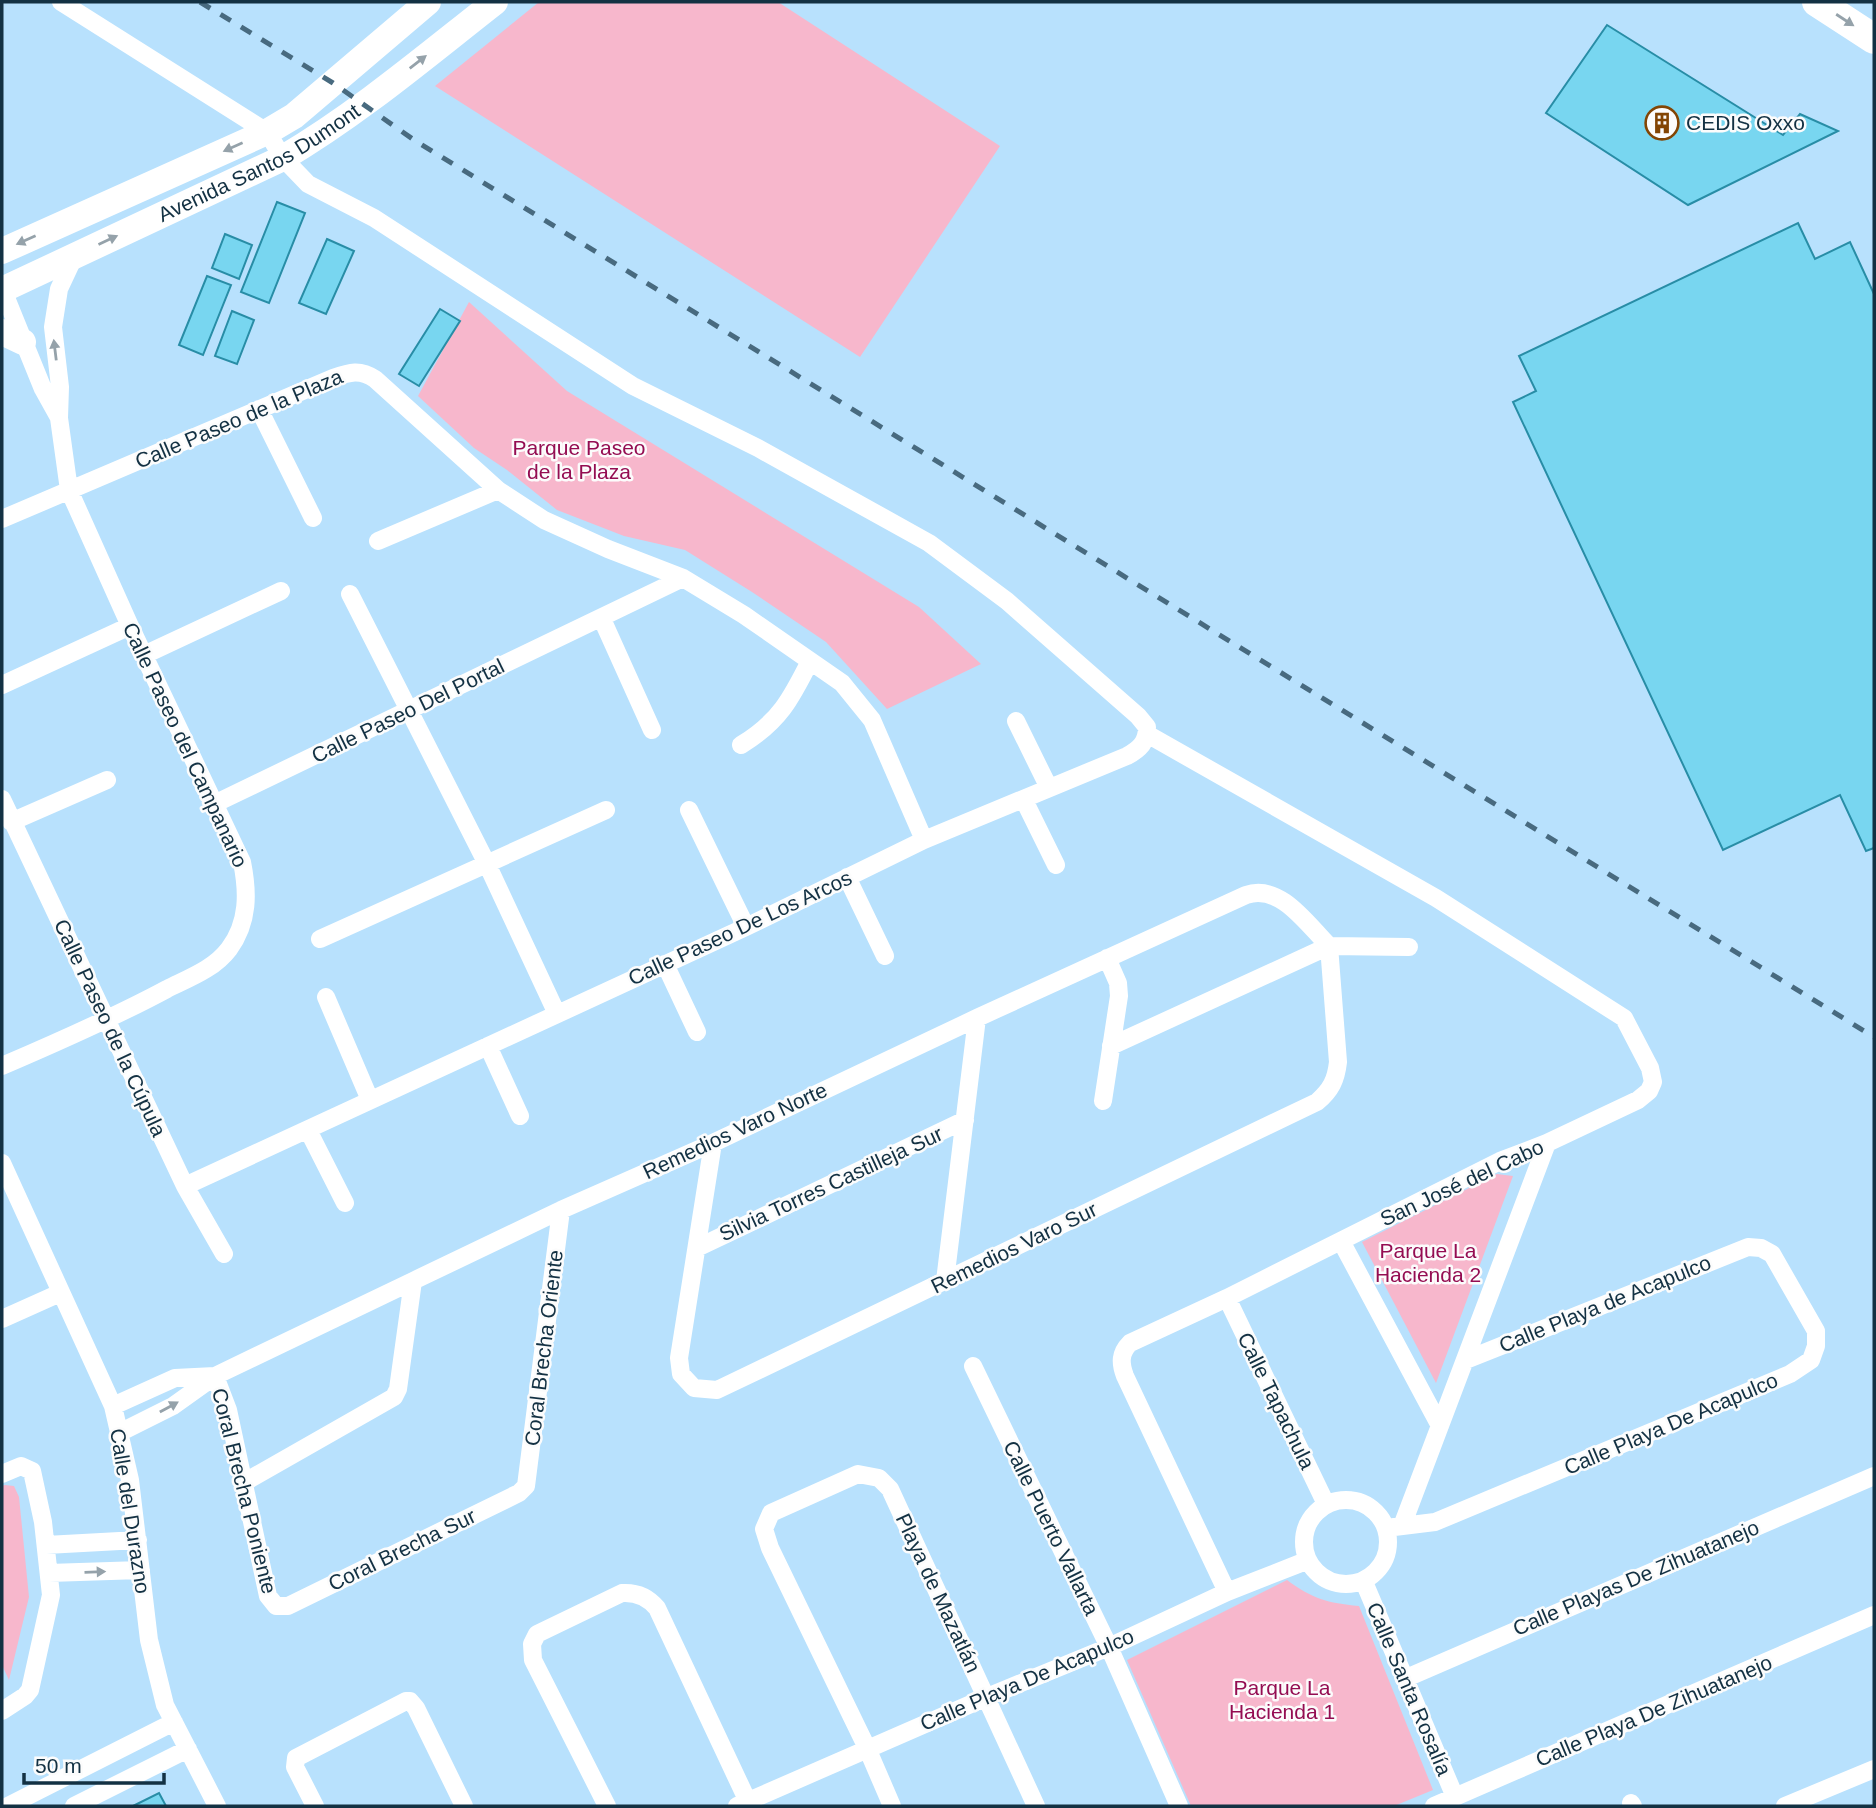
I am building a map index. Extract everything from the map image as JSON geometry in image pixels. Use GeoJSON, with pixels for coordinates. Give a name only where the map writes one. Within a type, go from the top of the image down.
{"type":"FeatureCollection","features":[{"type":"Feature","properties":{"kind":"main road","name":"Avenida Santos Dumont"},"geometry":{"type":"LineString","coordinates":[[2,251],[267,132],[294,116],[428,2]]}},
{"type":"Feature","properties":{"kind":"main road","name":"Avenida Santos Dumont"},"geometry":{"type":"LineString","coordinates":[[2,289],[283,158],[351,114],[495,2]]}},
{"type":"Feature","properties":{"kind":"main road"},"geometry":{"type":"LineString","coordinates":[[1816,2],[1874,39]]}},
{"type":"Feature","properties":{"kind":"street"},"geometry":{"type":"LineString","coordinates":[[61,2],[267,132],[283,158],[308,184],[374,218],[633,386],[758,448],[929,543],[1007,601],[1138,716],[1147,727],[1147,734]]}},
{"type":"Feature","properties":{"kind":"street"},"geometry":{"type":"LineString","coordinates":[[59,418],[60,387],[53,327],[59,289],[74,257]]}},
{"type":"Feature","properties":{"kind":"street"},"geometry":{"type":"LineString","coordinates":[[2,289],[13,337],[59,418]]}},
{"type":"Feature","properties":{"kind":"street","name":"Calle Paseo de la Plaza"},"geometry":{"type":"LineString","coordinates":[[2,519],[333,378],[361,371],[375,379],[498,490],[544,520],[682,578],[744,615],[842,683],[872,720],[924,839]]}},
{"type":"Feature","properties":{"kind":"street"},"geometry":{"type":"LineString","coordinates":[[259,409],[313,518]]}},
{"type":"Feature","properties":{"kind":"street","name":"Calle Paseo del Campanario"},"geometry":{"type":"LineString","coordinates":[[2,1066],[107,1020],[214,965],[229,948],[245,914],[247,890],[242,862],[69,490],[59,418]]}},
{"type":"Feature","properties":{"kind":"street"},"geometry":{"type":"LineString","coordinates":[[378,541],[498,490]]}},
{"type":"Feature","properties":{"kind":"street","name":"Calle Paseo Del Portal"},"geometry":{"type":"LineString","coordinates":[[214,804],[602,619],[682,578]]}},
{"type":"Feature","properties":{"kind":"street"},"geometry":{"type":"LineString","coordinates":[[144,655],[281,591]]}},
{"type":"Feature","properties":{"kind":"street"},"geometry":{"type":"LineString","coordinates":[[350,594],[486,864],[557,1014]]}},
{"type":"Feature","properties":{"kind":"street"},"geometry":{"type":"LineString","coordinates":[[602,619],[652,730]]}},
{"type":"Feature","properties":{"kind":"street"},"geometry":{"type":"LineString","coordinates":[[2,685],[130,626]]}},
{"type":"Feature","properties":{"kind":"street"},"geometry":{"type":"LineString","coordinates":[[741,745],[773,720],[790,700],[810,661]]}},
{"type":"Feature","properties":{"kind":"street"},"geometry":{"type":"LineString","coordinates":[[1016,721],[1049,788]]}},
{"type":"Feature","properties":{"kind":"street","name":"Calle Paseo De Los Arcos"},"geometry":{"type":"LineString","coordinates":[[185,1186],[746,927],[924,839],[1127,756],[1139,749],[1147,734]]}},
{"type":"Feature","properties":{"kind":"street","name":"San José del Cabo"},"geometry":{"type":"LineString","coordinates":[[1147,734],[1436,898],[1623,1018],[1650,1068],[1653,1082],[1649,1091],[1638,1100],[1547,1143],[1500,1161],[1227,1298],[1130,1343],[1121,1359],[1125,1376],[1227,1592]]}},
{"type":"Feature","properties":{"kind":"street"},"geometry":{"type":"LineString","coordinates":[[11,822],[107,780]]}},
{"type":"Feature","properties":{"kind":"street","name":"Calle Paseo de la Cúpula"},"geometry":{"type":"LineString","coordinates":[[2,799],[185,1186],[225,1254]]}},
{"type":"Feature","properties":{"kind":"street"},"geometry":{"type":"LineString","coordinates":[[1024,800],[1056,865]]}},
{"type":"Feature","properties":{"kind":"street"},"geometry":{"type":"LineString","coordinates":[[320,939],[606,810]]}},
{"type":"Feature","properties":{"kind":"street"},"geometry":{"type":"LineString","coordinates":[[689,810],[746,927]]}},
{"type":"Feature","properties":{"kind":"street"},"geometry":{"type":"LineString","coordinates":[[848,877],[885,956]]}},
{"type":"Feature","properties":{"kind":"street","name":"Remedios Varo Norte"},"geometry":{"type":"LineString","coordinates":[[119,1433],[173,1406],[215,1376],[413,1280],[1107,958],[1258,891],[1271,893],[1282,899],[1329,946]]}},
{"type":"Feature","properties":{"kind":"street"},"geometry":{"type":"LineString","coordinates":[[1111,1046],[1329,946],[1409,947]]}},
{"type":"Feature","properties":{"kind":"street","name":"Remedios Varo Sur"},"geometry":{"type":"LineString","coordinates":[[696,1248],[679,1358],[681,1374],[694,1388],[717,1390],[1317,1102],[1329,1091],[1336,1078],[1338,1045],[1329,946]]}},
{"type":"Feature","properties":{"kind":"street"},"geometry":{"type":"LineString","coordinates":[[1102,1101],[1119,996],[1118,983],[1107,958]]}},
{"type":"Feature","properties":{"kind":"street"},"geometry":{"type":"LineString","coordinates":[[665,964],[697,1032]]}},
{"type":"Feature","properties":{"kind":"street"},"geometry":{"type":"LineString","coordinates":[[326,997],[370,1100]]}},
{"type":"Feature","properties":{"kind":"street"},"geometry":{"type":"LineString","coordinates":[[945,1281],[978,1018]]}},
{"type":"Feature","properties":{"kind":"street"},"geometry":{"type":"LineString","coordinates":[[488,1046],[520,1116]]}},
{"type":"Feature","properties":{"kind":"street","name":"Silvia Torres Castilleja Sur"},"geometry":{"type":"LineString","coordinates":[[696,1248],[965,1120]]}},
{"type":"Feature","properties":{"kind":"street"},"geometry":{"type":"LineString","coordinates":[[309,1129],[345,1203]]}},
{"type":"Feature","properties":{"kind":"street"},"geometry":{"type":"LineString","coordinates":[[696,1248],[713,1143]]}},
{"type":"Feature","properties":{"kind":"street"},"geometry":{"type":"LineString","coordinates":[[1394,1527],[1362,1502],[1343,1499],[1326,1504],[1310,1519],[1303,1539],[1307,1561],[1321,1578],[1342,1586],[1364,1581],[1377,1573],[1385,1559],[1394,1527],[1440,1426],[1547,1143]]}},
{"type":"Feature","properties":{"kind":"street","name":"Calle del Durazno"},"geometry":{"type":"LineString","coordinates":[[2,1163],[113,1406],[130,1480],[149,1640],[164,1705],[216,1806]]}},
{"type":"Feature","properties":{"kind":"street","name":"Coral Brecha Oriente"},"geometry":{"type":"LineString","coordinates":[[526,1486],[561,1210]]}},
{"type":"Feature","properties":{"kind":"street"},"geometry":{"type":"LineString","coordinates":[[1341,1241],[1440,1426]]}},
{"type":"Feature","properties":{"kind":"street","name":"Calle Playa de Acapulco"},"geometry":{"type":"LineString","coordinates":[[1466,1360],[1743,1248]]}},
{"type":"Feature","properties":{"kind":"street","name":"Calle Playa De Acapulco"},"geometry":{"type":"LineString","coordinates":[[1394,1527],[1435,1522],[1804,1367],[1814,1354],[1816,1331],[1772,1254],[1760,1248],[1743,1248]]}},
{"type":"Feature","properties":{"kind":"street"},"geometry":{"type":"LineString","coordinates":[[243,1483],[394,1397],[398,1389],[413,1280]]}},
{"type":"Feature","properties":{"kind":"street"},"geometry":{"type":"LineString","coordinates":[[2,1319],[60,1293]]}},
{"type":"Feature","properties":{"kind":"street","name":"Calle Tapachula"},"geometry":{"type":"LineString","coordinates":[[1227,1298],[1326,1504]]}},
{"type":"Feature","properties":{"kind":"street","name":"Calle Puerto Vallarta"},"geometry":{"type":"LineString","coordinates":[[973,1366],[1109,1647],[1179,1806]]}},
{"type":"Feature","properties":{"kind":"street","name":"Remedios Varo Norte"},"geometry":{"type":"LineString","coordinates":[[113,1406],[175,1378],[215,1376]]}},
{"type":"Feature","properties":{"kind":"street","name":"Coral Brecha Poniente"},"geometry":{"type":"LineString","coordinates":[[215,1376],[228,1410],[268,1596],[276,1606]]}},
{"type":"Feature","properties":{"kind":"street"},"geometry":{"type":"LineString","coordinates":[[2,1474],[21,1466],[33,1471],[46,1545],[51,1595],[32,1686],[25,1696],[2,1710]]}},
{"type":"Feature","properties":{"kind":"street","name":"Playa de Mazatlán"},"geometry":{"type":"LineString","coordinates":[[867,1748],[770,1548],[764,1529],[771,1513],[858,1474],[879,1478],[890,1489],[1036,1806]]}},
{"type":"Feature","properties":{"kind":"street","name":"Calle Playas De Zihuatanejo"},"geometry":{"type":"LineString","coordinates":[[1404,1679],[1871,1476]]}},
{"type":"Feature","properties":{"kind":"street","name":"Coral Brecha Sur"},"geometry":{"type":"LineString","coordinates":[[276,1606],[288,1606],[519,1493],[526,1486]]}},
{"type":"Feature","properties":{"kind":"street"},"geometry":{"type":"LineString","coordinates":[[46,1545],[138,1540]]}},
{"type":"Feature","properties":{"kind":"street","name":"Calle Playa De Acapulco"},"geometry":{"type":"LineString","coordinates":[[607,1806],[533,1660],[532,1644],[537,1634],[622,1593],[642,1595],[657,1608],[745,1805],[867,1748],[1109,1647],[1227,1592],[1307,1561]]}},
{"type":"Feature","properties":{"kind":"street"},"geometry":{"type":"LineString","coordinates":[[49,1573],[141,1570]]}},
{"type":"Feature","properties":{"kind":"street","name":"Calle Santa Rosalía"},"geometry":{"type":"LineString","coordinates":[[1364,1581],[1455,1797]]}},
{"type":"Feature","properties":{"kind":"street","name":"Calle Playa De Zihuatanejo"},"geometry":{"type":"LineString","coordinates":[[1434,1806],[1874,1615]]}},
{"type":"Feature","properties":{"kind":"street"},"geometry":{"type":"LineString","coordinates":[[314,1806],[295,1767],[296,1758],[401,1702],[410,1701],[416,1708],[464,1806]]}},
{"type":"Feature","properties":{"kind":"street"},"geometry":{"type":"LineString","coordinates":[[8,1806],[174,1722]]}},
{"type":"Feature","properties":{"kind":"street"},"geometry":{"type":"LineString","coordinates":[[867,1748],[892,1806]]}},
{"type":"Feature","properties":{"kind":"street"},"geometry":{"type":"LineString","coordinates":[[74,1806],[188,1749]]}},
{"type":"Feature","properties":{"kind":"street"},"geometry":{"type":"LineString","coordinates":[[1786,1806],[1874,1769]]}},
{"type":"Feature","properties":{"kind":"green space"},"geometry":{"type":"Polygon","coordinates":[[[539,2],[778,2],[1000,146],[860,357],[435,86],[539,2]]]}},
{"type":"Feature","properties":{"kind":"green space","name":"Parque Paseo de la Plaza"},"geometry":{"type":"Polygon","coordinates":[[[469,302],[567,391],[919,607],[981,664],[887,709],[826,642],[685,550],[624,536],[557,510],[507,470],[474,448],[418,396],[469,302]]]}},
{"type":"Feature","properties":{"kind":"green space","name":"Parque La Hacienda 2"},"geometry":{"type":"Polygon","coordinates":[[[1497,1174],[1513,1176],[1436,1383],[1362,1242],[1497,1174]]]}},
{"type":"Feature","properties":{"kind":"green space"},"geometry":{"type":"Polygon","coordinates":[[[2,1486],[14,1486],[19,1497],[29,1597],[9,1680],[2,1665],[2,1486]]]}},
{"type":"Feature","properties":{"kind":"green space","name":"Parque La Hacienda 1"},"geometry":{"type":"Polygon","coordinates":[[[1287,1580],[1321,1599],[1359,1606],[1433,1790],[1394,1806],[1191,1806],[1127,1660],[1287,1580]]]}},
{"type":"Feature","properties":{"kind":"building","name":"CEDIS Oxxo"},"geometry":{"type":"Polygon","coordinates":[[[1607,25],[1783,135],[1800,114],[1838,131],[1688,205],[1546,113],[1607,25]]]}},
{"type":"Feature","properties":{"kind":"building"},"geometry":{"type":"Polygon","coordinates":[[[277,202],[305,213],[269,303],[241,292],[277,202]]]}},
{"type":"Feature","properties":{"kind":"building"},"geometry":{"type":"Polygon","coordinates":[[[1798,223],[1815,259],[1850,242],[1874,294],[1874,848],[1866,851],[1840,795],[1723,850],[1513,402],[1536,391],[1519,356],[1798,223]]]}},
{"type":"Feature","properties":{"kind":"building"},"geometry":{"type":"Polygon","coordinates":[[[225,234],[252,245],[239,279],[212,268],[225,234]]]}},
{"type":"Feature","properties":{"kind":"building"},"geometry":{"type":"Polygon","coordinates":[[[327,239],[354,251],[326,314],[299,303],[327,239]]]}},
{"type":"Feature","properties":{"kind":"building"},"geometry":{"type":"Polygon","coordinates":[[[207,276],[231,285],[203,355],[179,345],[207,276]]]}},
{"type":"Feature","properties":{"kind":"building"},"geometry":{"type":"Polygon","coordinates":[[[440,309],[460,321],[419,386],[399,374],[440,309]]]}},
{"type":"Feature","properties":{"kind":"building"},"geometry":{"type":"Polygon","coordinates":[[[232,311],[254,320],[237,364],[215,356],[232,311]]]}},
{"type":"Feature","properties":{"kind":"building"},"geometry":{"type":"Polygon","coordinates":[[[159,1793],[166,1806],[133,1806],[159,1793]]]}},
{"type":"Feature","properties":{"kind":"railway"},"geometry":{"type":"LineString","coordinates":[[200,2],[333,83],[414,140],[1874,1037]]}},
{"type":"Feature","properties":{"kind":"place","name":"CEDIS Oxxo"},"geometry":{"type":"Point","coordinates":[1662,123]}}]}
